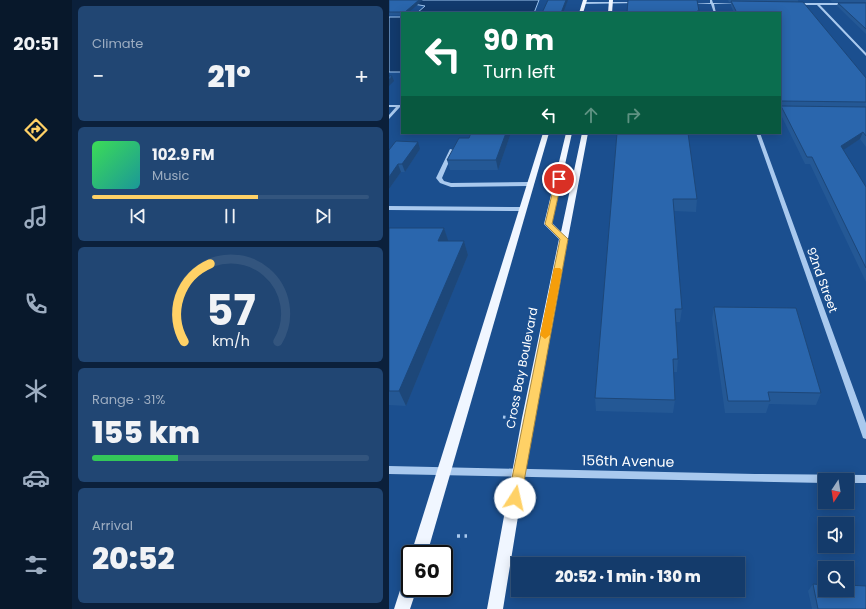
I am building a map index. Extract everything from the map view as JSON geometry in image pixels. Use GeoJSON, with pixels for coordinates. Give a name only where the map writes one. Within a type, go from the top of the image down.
{"type":"FeatureCollection","features":[{"type":"Feature","properties":{"kind":"main road"},"geometry":{"type":"LineString","coordinates":[[581,12],[584,1]]}},
{"type":"Feature","properties":{"kind":"main road"},"geometry":{"type":"LineString","coordinates":[[610,12],[611,2]]}},
{"type":"Feature","properties":{"kind":"main road"},"geometry":{"type":"LineString","coordinates":[[422,545],[445,471],[521,209],[546,134]]}},
{"type":"Feature","properties":{"kind":"main road"},"geometry":{"type":"LineString","coordinates":[[564,239],[548,224],[569,134]]}},
{"type":"Feature","properties":{"kind":"main road","name":"Cross Bay Boulevard"},"geometry":{"type":"LineString","coordinates":[[495,609],[519,472],[585,134]]}},
{"type":"Feature","properties":{"kind":"main road"},"geometry":{"type":"LineString","coordinates":[[402,609],[406,597]]}},
{"type":"Feature","properties":{"kind":"street"},"geometry":{"type":"LineString","coordinates":[[815,0],[866,55]]}},
{"type":"Feature","properties":{"kind":"street"},"geometry":{"type":"LineString","coordinates":[[584,1],[643,3]]}},
{"type":"Feature","properties":{"kind":"street"},"geometry":{"type":"LineString","coordinates":[[711,2],[715,12]]}},
{"type":"Feature","properties":{"kind":"street"},"geometry":{"type":"LineString","coordinates":[[682,3],[711,2],[745,4]]}},
{"type":"Feature","properties":{"kind":"street"},"geometry":{"type":"LineString","coordinates":[[793,4],[851,4]]}},
{"type":"Feature","properties":{"kind":"street"},"geometry":{"type":"LineString","coordinates":[[389,106],[400,106]]}},
{"type":"Feature","properties":{"kind":"street"},"geometry":{"type":"LineString","coordinates":[[389,118],[400,106]]}},
{"type":"Feature","properties":{"kind":"street","name":"92nd Street"},"geometry":{"type":"LineString","coordinates":[[758,134],[866,435]]}},
{"type":"Feature","properties":{"kind":"street"},"geometry":{"type":"LineString","coordinates":[[452,150],[439,178],[442,182],[451,185],[529,184]]}},
{"type":"Feature","properties":{"kind":"street"},"geometry":{"type":"LineString","coordinates":[[389,208],[521,209]]}},
{"type":"Feature","properties":{"kind":"street","name":"156th Avenue"},"geometry":{"type":"LineString","coordinates":[[389,470],[866,479]]}},
{"type":"Feature","properties":{"kind":"path"},"geometry":{"type":"LineString","coordinates":[[503,417],[512,418]]}},
{"type":"Feature","properties":{"kind":"path"},"geometry":{"type":"LineString","coordinates":[[457,536],[467,536]]}},
{"type":"Feature","properties":{"kind":"water"},"geometry":{"type":"Polygon","coordinates":[[[411,0],[539,0],[534,12],[418,12],[425,6],[408,3],[411,0]]]}},
{"type":"Feature","properties":{"kind":"water"},"geometry":{"type":"Polygon","coordinates":[[[389,17],[401,17],[401,72],[389,72],[389,17]]]}},
{"type":"Feature","properties":{"kind":"building"},"geometry":{"type":"Polygon","coordinates":[[[389,0],[419,0],[405,12],[389,12],[389,0]]]}},
{"type":"Feature","properties":{"kind":"building"},"geometry":{"type":"Polygon","coordinates":[[[548,0],[566,0],[561,12],[542,12],[548,0]]]}},
{"type":"Feature","properties":{"kind":"building"},"geometry":{"type":"Polygon","coordinates":[[[628,0],[697,0],[699,11],[698,12],[627,12],[628,0]]]}},
{"type":"Feature","properties":{"kind":"building"},"geometry":{"type":"Polygon","coordinates":[[[731,1],[803,2],[866,78],[866,102],[781,101],[781,12],[736,12],[731,1]]]}},
{"type":"Feature","properties":{"kind":"building"},"geometry":{"type":"Polygon","coordinates":[[[838,3],[866,3],[866,29],[838,3]]]}},
{"type":"Feature","properties":{"kind":"building"},"geometry":{"type":"Polygon","coordinates":[[[781,106],[866,107],[866,136],[863,132],[841,146],[866,187],[866,268],[812,157],[807,157],[781,106]]]}},
{"type":"Feature","properties":{"kind":"building"},"geometry":{"type":"Polygon","coordinates":[[[471,134],[506,134],[496,160],[447,160],[459,138],[469,138],[471,134]]]}},
{"type":"Feature","properties":{"kind":"building"},"geometry":{"type":"Polygon","coordinates":[[[617,134],[688,134],[697,199],[673,199],[682,309],[675,309],[678,359],[673,359],[675,400],[595,398],[617,134]]]}},
{"type":"Feature","properties":{"kind":"building"},"geometry":{"type":"Polygon","coordinates":[[[396,141],[418,142],[402,164],[398,164],[389,177],[389,150],[396,141]]]}},
{"type":"Feature","properties":{"kind":"building"},"geometry":{"type":"Polygon","coordinates":[[[389,228],[444,228],[438,241],[464,241],[399,391],[389,391],[389,228]]]}},
{"type":"Feature","properties":{"kind":"building"},"geometry":{"type":"Polygon","coordinates":[[[714,307],[796,308],[821,393],[768,392],[770,401],[728,401],[714,307]]]}},
{"type":"Feature","properties":{"kind":"building"},"geometry":{"type":"Polygon","coordinates":[[[813,584],[818,584],[818,597],[854,597],[854,585],[866,586],[866,609],[818,609],[813,584]]]}},
{"type":"Feature","properties":{"kind":"slow traffic"},"geometry":{"type":"LineString","coordinates":[[545,335],[557,270]]}},
{"type":"Feature","properties":{"kind":"route"},"geometry":{"type":"LineString","coordinates":[[515,498],[564,239],[548,224],[559,179]]}}]}
